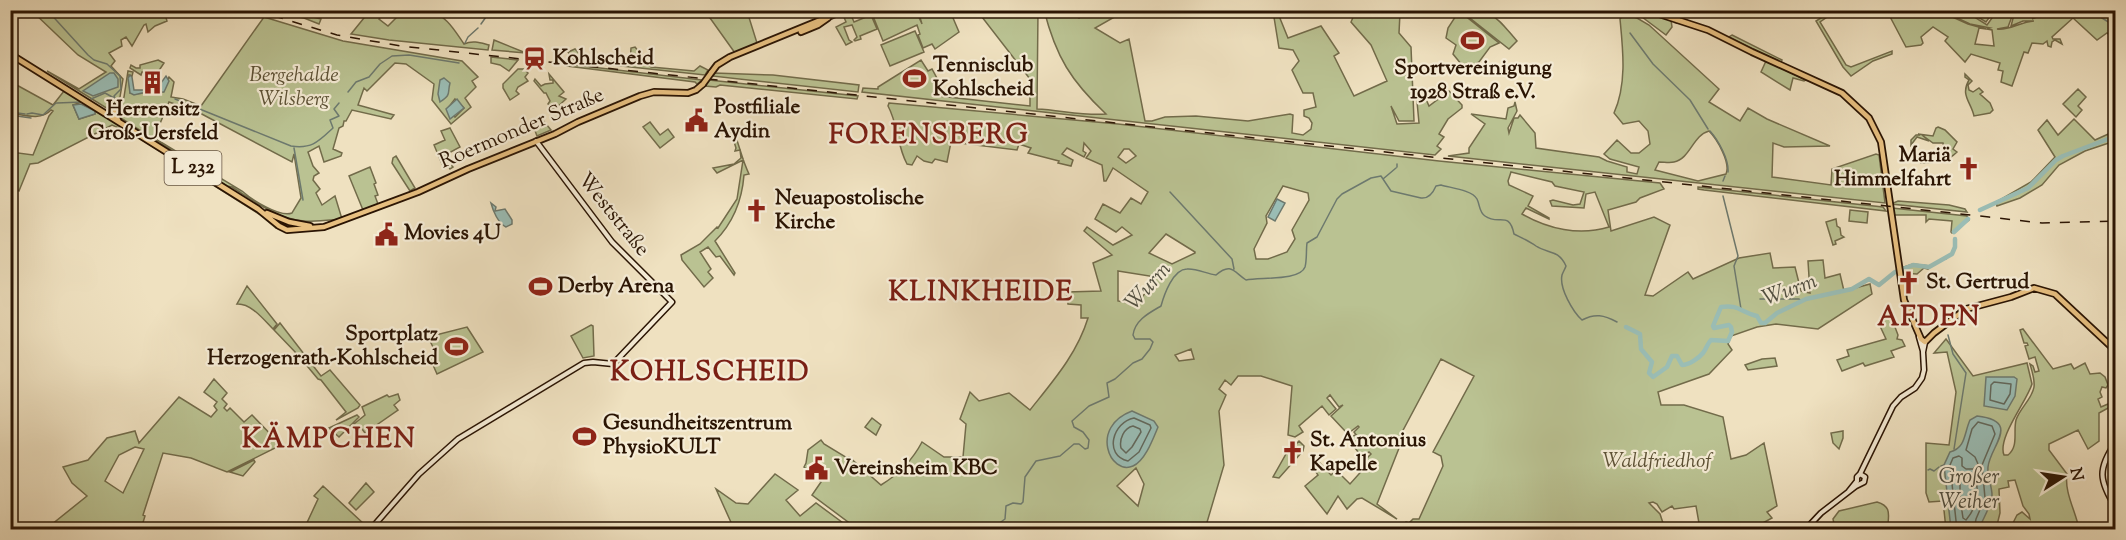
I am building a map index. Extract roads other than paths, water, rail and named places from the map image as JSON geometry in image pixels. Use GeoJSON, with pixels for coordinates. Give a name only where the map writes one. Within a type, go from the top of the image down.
{"type":"FeatureCollection","features":[{"type":"Feature","properties":{"kind":"main road","name":"Roermonder Straße"},"geometry":{"type":"LineString","coordinates":[[10,54],[258,209],[295,224],[309,226],[334,224],[417,193],[469,168],[646,94],[688,93],[696,90],[717,65],[730,57],[808,29],[844,10]]}},
{"type":"Feature","properties":{"kind":"main road"},"geometry":{"type":"LineString","coordinates":[[1647,10],[1708,30],[1836,90],[1869,118],[1879,135],[1904,300],[1923,352],[1924,370],[1920,381],[1893,406],[1862,475],[1857,477],[1858,482]]}},
{"type":"Feature","properties":{"kind":"main road"},"geometry":{"type":"LineString","coordinates":[[1677,20],[1680,10]]}},
{"type":"Feature","properties":{"kind":"main road"},"geometry":{"type":"LineString","coordinates":[[114,107],[115,115],[120,122]]}},
{"type":"Feature","properties":{"kind":"main road","name":"Weststraße"},"geometry":{"type":"LineString","coordinates":[[372,529],[419,474],[458,439],[584,363],[612,365],[672,302],[612,242],[536,141]]}},
{"type":"Feature","properties":{"kind":"main road"},"geometry":{"type":"LineString","coordinates":[[1923,352],[1925,342],[1964,310],[1975,305],[2011,297],[2029,288],[2057,295],[2115,351]]}},
{"type":"Feature","properties":{"kind":"main road"},"geometry":{"type":"LineString","coordinates":[[1918,335],[1934,333]]}},
{"type":"Feature","properties":{"kind":"main road"},"geometry":{"type":"LineString","coordinates":[[1918,335],[1925,342]]}},
{"type":"Feature","properties":{"kind":"main road"},"geometry":{"type":"LineString","coordinates":[[2115,442],[2104,460],[2102,474],[2105,488],[2115,508]]}},
{"type":"Feature","properties":{"kind":"main road"},"geometry":{"type":"LineString","coordinates":[[1805,530],[1815,518],[1858,482],[1865,481],[1862,475]]}},
{"type":"Feature","properties":{"kind":"water"},"geometry":{"type":"Polygon","coordinates":[[[110,73],[114,73],[118,79],[118,87],[93,96],[83,91],[110,73]]]}},
{"type":"Feature","properties":{"kind":"water"},"geometry":{"type":"Polygon","coordinates":[[[130,75],[134,90],[158,87],[166,76],[169,81],[164,92],[134,95],[130,93],[128,78],[130,75]]]}},
{"type":"Feature","properties":{"kind":"water"},"geometry":{"type":"Polygon","coordinates":[[[444,78],[450,83],[448,94],[440,102],[438,94],[440,80],[444,78]]]}},
{"type":"Feature","properties":{"kind":"water"},"geometry":{"type":"Polygon","coordinates":[[[457,99],[464,108],[450,119],[446,109],[457,99]]]}},
{"type":"Feature","properties":{"kind":"water"},"geometry":{"type":"Polygon","coordinates":[[[81,104],[95,111],[95,114],[79,119],[73,105],[81,104]]]}},
{"type":"Feature","properties":{"kind":"water"},"geometry":{"type":"Polygon","coordinates":[[[1277,199],[1285,203],[1275,221],[1268,217],[1277,199]]]}},
{"type":"Feature","properties":{"kind":"water"},"geometry":{"type":"Polygon","coordinates":[[[491,203],[496,207],[495,211],[505,209],[512,224],[506,227],[501,223],[495,213],[491,203]]]}},
{"type":"Feature","properties":{"kind":"water"},"geometry":{"type":"Polygon","coordinates":[[[1986,377],[2014,377],[2017,379],[2015,396],[2007,410],[1984,406],[1986,377]]]}},
{"type":"Feature","properties":{"kind":"water"},"geometry":{"type":"Polygon","coordinates":[[[1132,411],[1154,421],[1158,427],[1141,459],[1133,466],[1125,467],[1117,464],[1111,457],[1107,438],[1119,418],[1132,411]]]}},
{"type":"Feature","properties":{"kind":"water","name":"Großer Weiher"},"geometry":{"type":"Polygon","coordinates":[[[1977,416],[1998,423],[2001,429],[1988,467],[1992,492],[1989,508],[1979,529],[1951,529],[1944,465],[1950,452],[1962,444],[1970,420],[1977,416]]]}},
{"type":"Feature","properties":{"kind":"waterway"},"geometry":{"type":"LineString","coordinates":[[47,10],[88,55],[94,60],[107,64],[120,76],[121,89],[114,96],[116,100]]}},
{"type":"Feature","properties":{"kind":"waterway"},"geometry":{"type":"LineString","coordinates":[[481,24],[491,10]]}},
{"type":"Feature","properties":{"kind":"waterway"},"geometry":{"type":"LineString","coordinates":[[2113,10],[2114,17]]}},
{"type":"Feature","properties":{"kind":"waterway"},"geometry":{"type":"LineString","coordinates":[[2085,12],[2094,13],[2110,23]]}},
{"type":"Feature","properties":{"kind":"waterway"},"geometry":{"type":"LineString","coordinates":[[2114,21],[2116,25]]}},
{"type":"Feature","properties":{"kind":"waterway"},"geometry":{"type":"LineString","coordinates":[[465,43],[478,28]]}},
{"type":"Feature","properties":{"kind":"waterway"},"geometry":{"type":"LineString","coordinates":[[1630,33],[1653,64],[1690,100],[1708,129]]}},
{"type":"Feature","properties":{"kind":"waterway"},"geometry":{"type":"LineString","coordinates":[[348,92],[356,82],[369,77],[380,64],[392,56],[409,55],[459,63]]}},
{"type":"Feature","properties":{"kind":"waterway"},"geometry":{"type":"LineString","coordinates":[[91,99],[105,93],[114,98]]}},
{"type":"Feature","properties":{"kind":"waterway"},"geometry":{"type":"LineString","coordinates":[[175,99],[298,147],[314,143],[333,128],[330,120],[339,116],[334,109],[339,103]]}},
{"type":"Feature","properties":{"kind":"waterway"},"geometry":{"type":"LineString","coordinates":[[57,103],[82,102]]}},
{"type":"Feature","properties":{"kind":"waterway"},"geometry":{"type":"LineString","coordinates":[[27,114],[43,115],[56,103]]}},
{"type":"Feature","properties":{"kind":"waterway"},"geometry":{"type":"LineString","coordinates":[[10,112],[25,114]]}},
{"type":"Feature","properties":{"kind":"waterway"},"geometry":{"type":"LineString","coordinates":[[10,115],[31,118]]}},
{"type":"Feature","properties":{"kind":"waterway"},"geometry":{"type":"LineString","coordinates":[[1710,131],[1727,161],[1728,172]]}},
{"type":"Feature","properties":{"kind":"waterway","name":"Wurm"},"geometry":{"type":"LineString","coordinates":[[1980,210],[2028,188],[2063,156],[2116,136]]}},
{"type":"Feature","properties":{"kind":"waterway"},"geometry":{"type":"LineString","coordinates":[[294,148],[303,200]]}},
{"type":"Feature","properties":{"kind":"waterway"},"geometry":{"type":"LineString","coordinates":[[1383,179],[1396,168]]}},
{"type":"Feature","properties":{"kind":"waterway","name":"Wurm"},"geometry":{"type":"LineString","coordinates":[[997,530],[998,524],[1005,519],[1006,506],[1023,502],[1025,477],[1036,461],[1060,456],[1074,444],[1088,448],[1089,440],[1083,432],[1074,427],[1072,421],[1089,406],[1109,397],[1107,383],[1142,359],[1150,349],[1153,342],[1150,339],[1135,339],[1134,330],[1143,318],[1161,306],[1170,283],[1177,273],[1190,269],[1216,275],[1229,269],[1246,280],[1296,275],[1305,267],[1307,243],[1317,237],[1337,199],[1371,178],[1381,176],[1391,191],[1421,198],[1428,196],[1436,186],[1441,185],[1471,193],[1477,199],[1485,216],[1495,220],[1506,220],[1514,234],[1560,257],[1566,266],[1562,275],[1565,293],[1571,306],[1582,320],[1591,316],[1600,316],[1617,322]]}},
{"type":"Feature","properties":{"kind":"waterway"},"geometry":{"type":"LineString","coordinates":[[1723,181],[1725,176]]}},
{"type":"Feature","properties":{"kind":"waterway"},"geometry":{"type":"LineString","coordinates":[[1170,192],[1232,259],[1234,269]]}},
{"type":"Feature","properties":{"kind":"waterway"},"geometry":{"type":"LineString","coordinates":[[1723,196],[1738,256],[1734,266],[1741,309]]}},
{"type":"Feature","properties":{"kind":"waterway","name":"Wurm"},"geometry":{"type":"LineString","coordinates":[[1954,232],[1968,219]]}},
{"type":"Feature","properties":{"kind":"waterway","name":"Wurm"},"geometry":{"type":"LineString","coordinates":[[1626,327],[1640,334],[1641,349],[1652,362],[1649,373],[1653,377],[1667,367],[1672,356],[1677,356],[1682,365],[1685,365],[1701,355],[1711,340],[1728,341],[1732,332],[1731,327],[1729,325],[1714,328],[1713,326],[1721,307],[1736,308],[1757,316],[1761,323],[1765,323],[1777,313],[1806,299],[1852,289],[1869,279],[1879,285],[1895,272],[1913,265],[1929,267],[1952,254],[1955,239]]}},
{"type":"Feature","properties":{"kind":"waterway"},"geometry":{"type":"LineString","coordinates":[[1760,299],[1799,299],[1802,301]]}},
{"type":"Feature","properties":{"kind":"waterway"},"geometry":{"type":"LineString","coordinates":[[1948,335],[1953,354],[1966,373],[1954,449]]}},
{"type":"Feature","properties":{"kind":"waterway"},"geometry":{"type":"LineString","coordinates":[[1928,470],[1934,471],[1939,467]]}},
{"type":"Feature","properties":{"kind":"railway"},"geometry":{"type":"LineString","coordinates":[[254,10],[337,35],[401,46],[2042,223],[2116,221]]}},
{"type":"Feature","properties":{"kind":"place","name":"Sportvereinigung 1928 Straß e.V."},"geometry":{"type":"Point","coordinates":[1473,41]}},
{"type":"Feature","properties":{"kind":"place","name":"Kohlscheid"},"geometry":{"type":"Point","coordinates":[535,59]}},
{"type":"Feature","properties":{"kind":"place","name":"Tennisclub Kohlscheid"},"geometry":{"type":"Point","coordinates":[915,78]}},
{"type":"Feature","properties":{"kind":"place","name":"Herrensitz Groß-Uersfeld"},"geometry":{"type":"Point","coordinates":[153,82]}},
{"type":"Feature","properties":{"kind":"place","name":"Postfiliale Aydin"},"geometry":{"type":"Point","coordinates":[696,120]}},
{"type":"Feature","properties":{"kind":"place","name":"Mariä Himmelfahrt"},"geometry":{"type":"Point","coordinates":[1969,168]}},
{"type":"Feature","properties":{"kind":"place","name":"Neuapostolische Kirche"},"geometry":{"type":"Point","coordinates":[757,211]}},
{"type":"Feature","properties":{"kind":"place","name":"Movies 4U"},"geometry":{"type":"Point","coordinates":[386,234]}},
{"type":"Feature","properties":{"kind":"place","name":"St. Gertrud"},"geometry":{"type":"Point","coordinates":[1908,283]}},
{"type":"Feature","properties":{"kind":"place","name":"Derby Arena"},"geometry":{"type":"Point","coordinates":[540,287]}},
{"type":"Feature","properties":{"kind":"place","name":"Sportplatz Herzogenrath-Kohlscheid"},"geometry":{"type":"Point","coordinates":[456,347]}},
{"type":"Feature","properties":{"kind":"place","name":"Gesundheitszentrum PhysioKULT"},"geometry":{"type":"Point","coordinates":[585,436]}},
{"type":"Feature","properties":{"kind":"place","name":"St. Antonius Kapelle"},"geometry":{"type":"Point","coordinates":[1292,453]}},
{"type":"Feature","properties":{"kind":"place","name":"Vereinsheim KBC"},"geometry":{"type":"Point","coordinates":[816,469]}},
{"type":"Feature","properties":{"kind":"district","name":"FORENSBERG"},"geometry":{"type":"Point","coordinates":[929,136]}},
{"type":"Feature","properties":{"kind":"district","name":"KLINKHEIDE"},"geometry":{"type":"Point","coordinates":[981,293]}},
{"type":"Feature","properties":{"kind":"district","name":"AFDEN"},"geometry":{"type":"Point","coordinates":[1929,318]}},
{"type":"Feature","properties":{"kind":"district","name":"KOHLSCHEID"},"geometry":{"type":"Point","coordinates":[710,373]}},
{"type":"Feature","properties":{"kind":"district","name":"KÄMPCHEN"},"geometry":{"type":"Point","coordinates":[329,440]}},
{"type":"Feature","properties":{"kind":"park label","name":"Bergehalde Wilsberg"},"geometry":{"type":"Point","coordinates":[294,88]}},
{"type":"Feature","properties":{"kind":"park label","name":"Waldfriedhof"},"geometry":{"type":"Point","coordinates":[1657,462]}}]}
